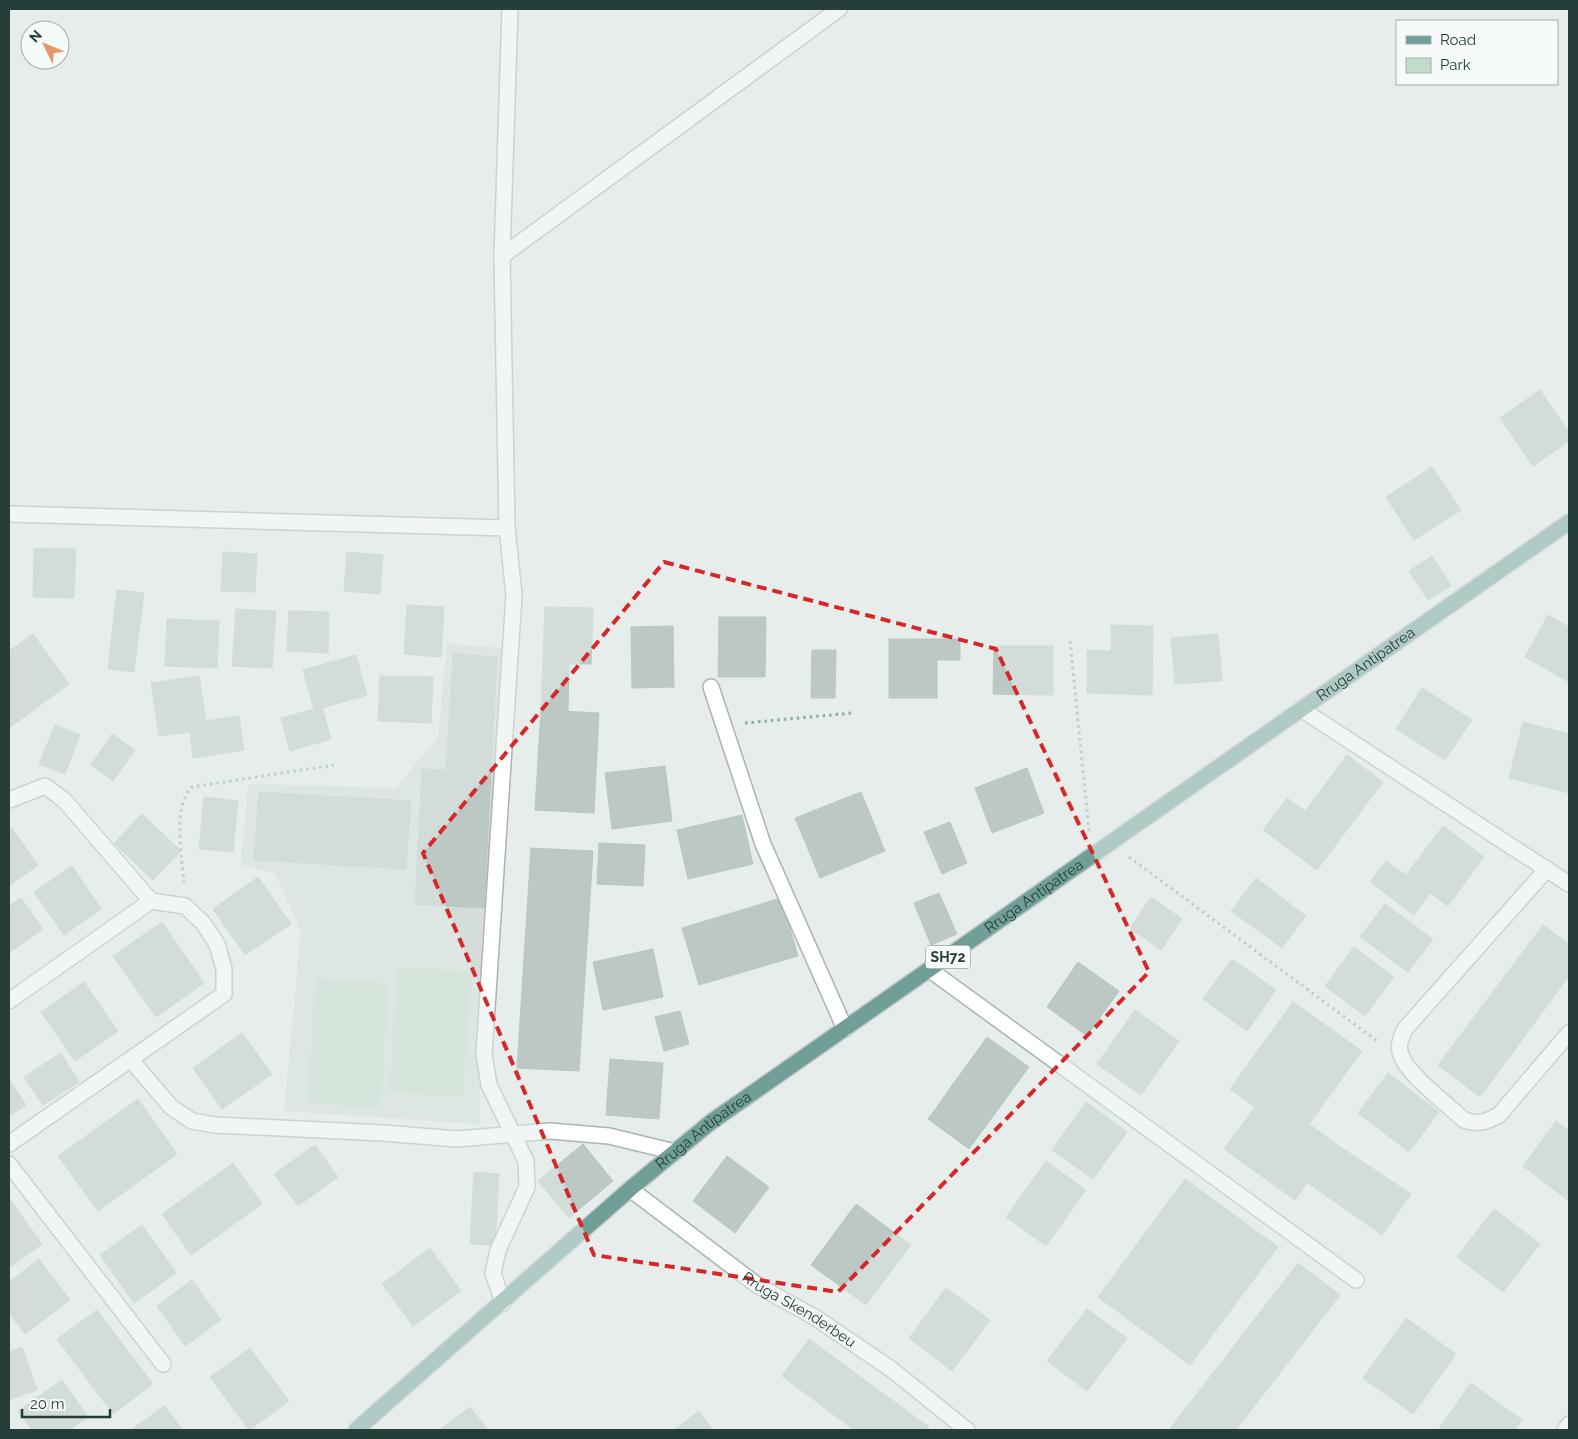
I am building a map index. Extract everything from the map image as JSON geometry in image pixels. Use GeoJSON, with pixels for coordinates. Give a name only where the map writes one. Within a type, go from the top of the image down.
{"type":"FeatureCollection","features":[{"type":"Feature","properties":{"kind":"main road","name":"Rruga Antipatrea"},"geometry":{"type":"LineString","coordinates":[[356,1430],[630,1190],[711,1122],[1569,522]]}},
{"type":"Feature","properties":{"kind":"street"},"geometry":{"type":"LineString","coordinates":[[503,1303],[493,1273],[498,1250],[527,1187],[526,1161],[514,1135],[499,1110],[489,1085],[484,1054],[514,595],[507,528],[502,256],[510,9]]}},
{"type":"Feature","properties":{"kind":"street"},"geometry":{"type":"LineString","coordinates":[[502,256],[839,9]]}},
{"type":"Feature","properties":{"kind":"street"},"geometry":{"type":"LineString","coordinates":[[9,514],[507,528]]}},
{"type":"Feature","properties":{"kind":"street"},"geometry":{"type":"LineString","coordinates":[[711,687],[722,725],[763,844],[845,1029]]}},
{"type":"Feature","properties":{"kind":"street"},"geometry":{"type":"LineString","coordinates":[[1301,709],[1569,884]]}},
{"type":"Feature","properties":{"kind":"street"},"geometry":{"type":"LineString","coordinates":[[9,800],[46,786],[64,800],[151,901],[185,906],[203,923],[216,944],[224,969],[224,994],[9,1144]]}},
{"type":"Feature","properties":{"kind":"street"},"geometry":{"type":"LineString","coordinates":[[1547,869],[1405,1029],[1399,1043],[1400,1055],[1407,1067],[1464,1120],[1474,1124],[1486,1122],[1499,1115],[1569,1034]]}},
{"type":"Feature","properties":{"kind":"street"},"geometry":{"type":"LineString","coordinates":[[9,1001],[151,901]]}},
{"type":"Feature","properties":{"kind":"street"},"geometry":{"type":"LineString","coordinates":[[930,970],[1356,1280]]}},
{"type":"Feature","properties":{"kind":"street"},"geometry":{"type":"LineString","coordinates":[[131,1060],[171,1107],[192,1121],[215,1125],[383,1133],[457,1139],[550,1131],[609,1136],[674,1152]]}},
{"type":"Feature","properties":{"kind":"street"},"geometry":{"type":"LineString","coordinates":[[9,1164],[163,1364]]}},
{"type":"Feature","properties":{"kind":"street","name":"Rruga Skenderbeu"},"geometry":{"type":"LineString","coordinates":[[630,1190],[757,1285],[816,1318],[891,1369],[967,1430]]}},
{"type":"Feature","properties":{"kind":"street"},"geometry":{"type":"LineString","coordinates":[[1565,1430],[1569,1424]]}},
{"type":"Feature","properties":{"kind":"path"},"geometry":{"type":"LineString","coordinates":[[1070,642],[1092,856]]}},
{"type":"Feature","properties":{"kind":"path"},"geometry":{"type":"LineString","coordinates":[[722,725],[852,713]]}},
{"type":"Feature","properties":{"kind":"path"},"geometry":{"type":"LineString","coordinates":[[185,906],[180,811],[187,792],[192,787],[334,765]]}},
{"type":"Feature","properties":{"kind":"path"},"geometry":{"type":"LineString","coordinates":[[1110,844],[1382,1045],[1400,1055]]}},
{"type":"Feature","properties":{"kind":"highlighted area"},"geometry":{"type":"Polygon","coordinates":[[[664,562],[996,649],[1149,972],[838,1292],[594,1255],[423,853],[664,562]]]}},
{"type":"Feature","properties":{"kind":"shaded area"},"geometry":{"type":"Polygon","coordinates":[[[447,644],[505,648],[482,940],[480,1124],[284,1111],[301,930],[275,874],[241,864],[248,784],[396,788],[438,737],[447,644]]]}},
{"type":"Feature","properties":{"kind":"green space"},"geometry":{"type":"Polygon","coordinates":[[[398,967],[472,972],[463,1097],[389,1092],[398,967]]]}},
{"type":"Feature","properties":{"kind":"green space"},"geometry":{"type":"Polygon","coordinates":[[[316,978],[389,983],[380,1108],[307,1103],[316,978]]]}},
{"type":"Feature","properties":{"kind":"building"},"geometry":{"type":"Polygon","coordinates":[[[1540,390],[1569,432],[1569,441],[1533,466],[1500,418],[1540,390]]]}},
{"type":"Feature","properties":{"kind":"building"},"geometry":{"type":"Polygon","coordinates":[[[1432,467],[1461,510],[1414,540],[1386,497],[1432,467]]]}},
{"type":"Feature","properties":{"kind":"building"},"geometry":{"type":"Polygon","coordinates":[[[34,548],[76,549],[74,598],[33,597],[34,548]]]}},
{"type":"Feature","properties":{"kind":"building"},"geometry":{"type":"Polygon","coordinates":[[[223,552],[257,554],[255,592],[221,591],[223,552]]]}},
{"type":"Feature","properties":{"kind":"building"},"geometry":{"type":"Polygon","coordinates":[[[347,552],[383,555],[380,594],[344,591],[347,552]]]}},
{"type":"Feature","properties":{"kind":"building"},"geometry":{"type":"Polygon","coordinates":[[[1432,556],[1451,586],[1428,600],[1409,571],[1432,556]]]}},
{"type":"Feature","properties":{"kind":"building"},"geometry":{"type":"Polygon","coordinates":[[[117,590],[144,593],[134,672],[108,669],[117,590]]]}},
{"type":"Feature","properties":{"kind":"building"},"geometry":{"type":"Polygon","coordinates":[[[407,605],[444,607],[441,657],[404,654],[407,605]]]}},
{"type":"Feature","properties":{"kind":"building"},"geometry":{"type":"Polygon","coordinates":[[[545,607],[593,608],[591,664],[569,664],[568,711],[541,710],[545,607]]]}},
{"type":"Feature","properties":{"kind":"building"},"geometry":{"type":"Polygon","coordinates":[[[236,609],[276,611],[272,668],[232,666],[236,609]]]}},
{"type":"Feature","properties":{"kind":"building"},"geometry":{"type":"Polygon","coordinates":[[[289,611],[329,612],[328,653],[287,651],[289,611]]]}},
{"type":"Feature","properties":{"kind":"building"},"geometry":{"type":"Polygon","coordinates":[[[1548,615],[1569,627],[1569,682],[1525,657],[1548,615]]]}},
{"type":"Feature","properties":{"kind":"building"},"geometry":{"type":"Polygon","coordinates":[[[719,617],[766,617],[765,677],[718,677],[719,617]]]}},
{"type":"Feature","properties":{"kind":"building"},"geometry":{"type":"Polygon","coordinates":[[[167,619],[219,621],[217,668],[165,666],[167,619]]]}},
{"type":"Feature","properties":{"kind":"building"},"geometry":{"type":"Polygon","coordinates":[[[1111,625],[1153,626],[1152,695],[1087,693],[1087,650],[1111,651],[1111,625]]]}},
{"type":"Feature","properties":{"kind":"building"},"geometry":{"type":"Polygon","coordinates":[[[673,626],[674,687],[632,688],[631,627],[673,626]]]}},
{"type":"Feature","properties":{"kind":"building"},"geometry":{"type":"Polygon","coordinates":[[[33,634],[69,684],[9,728],[9,651],[33,634]]]}},
{"type":"Feature","properties":{"kind":"building"},"geometry":{"type":"Polygon","coordinates":[[[1218,634],[1222,681],[1175,684],[1171,638],[1218,634]]]}},
{"type":"Feature","properties":{"kind":"building"},"geometry":{"type":"Polygon","coordinates":[[[889,639],[960,639],[960,660],[937,660],[937,698],[889,698],[889,639]]]}},
{"type":"Feature","properties":{"kind":"building"},"geometry":{"type":"Polygon","coordinates":[[[994,646],[1053,646],[1053,695],[993,694],[994,646]]]}},
{"type":"Feature","properties":{"kind":"building"},"geometry":{"type":"Polygon","coordinates":[[[812,650],[836,650],[835,698],[811,698],[812,650]]]}},
{"type":"Feature","properties":{"kind":"building"},"geometry":{"type":"Polygon","coordinates":[[[453,654],[497,657],[484,908],[415,904],[422,769],[446,770],[453,654]]]}},
{"type":"Feature","properties":{"kind":"building"},"geometry":{"type":"Polygon","coordinates":[[[356,655],[367,695],[322,708],[331,739],[290,751],[281,718],[314,709],[303,670],[356,655]]]}},
{"type":"Feature","properties":{"kind":"building"},"geometry":{"type":"Polygon","coordinates":[[[199,676],[206,721],[239,716],[244,750],[193,758],[190,732],[159,736],[151,683],[199,676]]]}},
{"type":"Feature","properties":{"kind":"building"},"geometry":{"type":"Polygon","coordinates":[[[380,676],[433,677],[431,723],[378,721],[380,676]]]}},
{"type":"Feature","properties":{"kind":"building"},"geometry":{"type":"Polygon","coordinates":[[[1422,688],[1472,720],[1445,760],[1396,729],[1422,688]]]}},
{"type":"Feature","properties":{"kind":"building"},"geometry":{"type":"Polygon","coordinates":[[[541,710],[599,713],[594,813],[535,810],[541,710]]]}},
{"type":"Feature","properties":{"kind":"building"},"geometry":{"type":"Polygon","coordinates":[[[1523,722],[1569,734],[1569,793],[1509,778],[1523,722]]]}},
{"type":"Feature","properties":{"kind":"building"},"geometry":{"type":"Polygon","coordinates":[[[55,725],[80,735],[65,774],[39,764],[55,725]]]}},
{"type":"Feature","properties":{"kind":"building"},"geometry":{"type":"Polygon","coordinates":[[[112,734],[135,750],[113,781],[91,765],[112,734]]]}},
{"type":"Feature","properties":{"kind":"building"},"geometry":{"type":"Polygon","coordinates":[[[1347,755],[1383,782],[1317,870],[1263,830],[1287,798],[1305,811],[1347,755]]]}},
{"type":"Feature","properties":{"kind":"building"},"geometry":{"type":"Polygon","coordinates":[[[665,766],[672,821],[612,829],[605,773],[665,766]]]}},
{"type":"Feature","properties":{"kind":"building"},"geometry":{"type":"Polygon","coordinates":[[[1027,768],[1044,813],[992,833],[975,788],[1027,768]]]}},
{"type":"Feature","properties":{"kind":"building"},"geometry":{"type":"Polygon","coordinates":[[[259,792],[411,801],[406,869],[254,860],[259,792]]]}},
{"type":"Feature","properties":{"kind":"building"},"geometry":{"type":"Polygon","coordinates":[[[861,792],[885,851],[820,878],[795,818],[861,792]]]}},
{"type":"Feature","properties":{"kind":"building"},"geometry":{"type":"Polygon","coordinates":[[[204,797],[238,801],[233,852],[199,849],[204,797]]]}},
{"type":"Feature","properties":{"kind":"building"},"geometry":{"type":"Polygon","coordinates":[[[142,814],[181,851],[153,880],[114,843],[142,814]]]}},
{"type":"Feature","properties":{"kind":"building"},"geometry":{"type":"Polygon","coordinates":[[[742,815],[753,864],[688,879],[677,830],[742,815]]]}},
{"type":"Feature","properties":{"kind":"building"},"geometry":{"type":"Polygon","coordinates":[[[950,822],[967,863],[942,874],[924,832],[950,822]]]}},
{"type":"Feature","properties":{"kind":"building"},"geometry":{"type":"Polygon","coordinates":[[[1443,826],[1484,857],[1448,906],[1430,893],[1414,915],[1370,882],[1386,861],[1406,875],[1443,826]]]}},
{"type":"Feature","properties":{"kind":"building"},"geometry":{"type":"Polygon","coordinates":[[[11,827],[38,865],[9,886],[9,829],[11,827]]]}},
{"type":"Feature","properties":{"kind":"building"},"geometry":{"type":"Polygon","coordinates":[[[599,843],[645,845],[643,886],[597,884],[599,843]]]}},
{"type":"Feature","properties":{"kind":"building"},"geometry":{"type":"Polygon","coordinates":[[[531,848],[593,851],[579,1071],[517,1068],[531,848]]]}},
{"type":"Feature","properties":{"kind":"building"},"geometry":{"type":"Polygon","coordinates":[[[72,866],[101,909],[64,935],[34,892],[72,866]]]}},
{"type":"Feature","properties":{"kind":"building"},"geometry":{"type":"Polygon","coordinates":[[[258,877],[291,924],[245,955],[213,909],[258,877]]]}},
{"type":"Feature","properties":{"kind":"building"},"geometry":{"type":"Polygon","coordinates":[[[1256,878],[1306,916],[1282,948],[1231,911],[1256,878]]]}},
{"type":"Feature","properties":{"kind":"building"},"geometry":{"type":"Polygon","coordinates":[[[939,893],[957,934],[931,945],[914,903],[939,893]]]}},
{"type":"Feature","properties":{"kind":"building"},"geometry":{"type":"Polygon","coordinates":[[[1151,897],[1182,919],[1161,950],[1130,928],[1151,897]]]}},
{"type":"Feature","properties":{"kind":"building"},"geometry":{"type":"Polygon","coordinates":[[[21,898],[43,929],[9,953],[9,906],[21,898]]]}},
{"type":"Feature","properties":{"kind":"building"},"geometry":{"type":"Polygon","coordinates":[[[781,898],[798,956],[699,985],[682,928],[781,898]]]}},
{"type":"Feature","properties":{"kind":"building"},"geometry":{"type":"Polygon","coordinates":[[[1385,904],[1433,939],[1408,972],[1360,937],[1385,904]]]}},
{"type":"Feature","properties":{"kind":"building"},"geometry":{"type":"Polygon","coordinates":[[[162,922],[204,983],[156,1017],[113,956],[162,922]]]}},
{"type":"Feature","properties":{"kind":"building"},"geometry":{"type":"Polygon","coordinates":[[[1543,925],[1569,944],[1569,976],[1480,1097],[1438,1065],[1543,925]]]}},
{"type":"Feature","properties":{"kind":"building"},"geometry":{"type":"Polygon","coordinates":[[[1354,947],[1394,977],[1365,1016],[1325,986],[1354,947]]]}},
{"type":"Feature","properties":{"kind":"building"},"geometry":{"type":"Polygon","coordinates":[[[653,949],[663,997],[603,1010],[593,962],[653,949]]]}},
{"type":"Feature","properties":{"kind":"building"},"geometry":{"type":"Polygon","coordinates":[[[1232,959],[1276,990],[1247,1031],[1203,999],[1232,959]]]}},
{"type":"Feature","properties":{"kind":"building"},"geometry":{"type":"Polygon","coordinates":[[[1078,962],[1119,991],[1087,1036],[1047,1007],[1078,962]]]}},
{"type":"Feature","properties":{"kind":"building"},"geometry":{"type":"Polygon","coordinates":[[[84,982],[118,1031],[75,1061],[41,1012],[84,982]]]}},
{"type":"Feature","properties":{"kind":"building"},"geometry":{"type":"Polygon","coordinates":[[[1293,1002],[1362,1051],[1309,1124],[1336,1144],[1295,1200],[1224,1149],[1255,1107],[1230,1089],[1293,1002]]]}},
{"type":"Feature","properties":{"kind":"building"},"geometry":{"type":"Polygon","coordinates":[[[1135,1010],[1179,1041],[1141,1095],[1097,1064],[1135,1010]]]}},
{"type":"Feature","properties":{"kind":"building"},"geometry":{"type":"Polygon","coordinates":[[[680,1011],[689,1044],[664,1051],[655,1017],[680,1011]]]}},
{"type":"Feature","properties":{"kind":"building"},"geometry":{"type":"Polygon","coordinates":[[[242,1033],[272,1074],[222,1109],[193,1068],[242,1033]]]}},
{"type":"Feature","properties":{"kind":"building"},"geometry":{"type":"Polygon","coordinates":[[[987,1037],[1029,1067],[969,1149],[928,1119],[987,1037]]]}},
{"type":"Feature","properties":{"kind":"building"},"geometry":{"type":"Polygon","coordinates":[[[61,1053],[79,1082],[43,1105],[24,1077],[61,1053]]]}},
{"type":"Feature","properties":{"kind":"building"},"geometry":{"type":"Polygon","coordinates":[[[610,1059],[663,1063],[659,1119],[606,1115],[610,1059]]]}},
{"type":"Feature","properties":{"kind":"building"},"geometry":{"type":"Polygon","coordinates":[[[1388,1073],[1439,1112],[1409,1152],[1358,1113],[1388,1073]]]}},
{"type":"Feature","properties":{"kind":"building"},"geometry":{"type":"Polygon","coordinates":[[[9,1079],[26,1105],[9,1116],[9,1079]]]}},
{"type":"Feature","properties":{"kind":"building"},"geometry":{"type":"Polygon","coordinates":[[[138,1099],[177,1154],[98,1211],[58,1156],[138,1099]]]}},
{"type":"Feature","properties":{"kind":"building"},"geometry":{"type":"Polygon","coordinates":[[[1086,1102],[1127,1132],[1093,1179],[1052,1150],[1086,1102]]]}},
{"type":"Feature","properties":{"kind":"building"},"geometry":{"type":"Polygon","coordinates":[[[1556,1121],[1569,1131],[1569,1201],[1523,1166],[1556,1121]]]}},
{"type":"Feature","properties":{"kind":"building"},"geometry":{"type":"Polygon","coordinates":[[[583,1144],[613,1181],[569,1218],[538,1181],[583,1144]]]}},
{"type":"Feature","properties":{"kind":"building"},"geometry":{"type":"Polygon","coordinates":[[[1336,1144],[1411,1194],[1382,1235],[1308,1183],[1336,1144]]]}},
{"type":"Feature","properties":{"kind":"building"},"geometry":{"type":"Polygon","coordinates":[[[315,1145],[338,1177],[298,1206],[274,1174],[315,1145]]]}},
{"type":"Feature","properties":{"kind":"building"},"geometry":{"type":"Polygon","coordinates":[[[727,1156],[769,1187],[735,1233],[693,1201],[727,1156]]]}},
{"type":"Feature","properties":{"kind":"building"},"geometry":{"type":"Polygon","coordinates":[[[1046,1161],[1086,1190],[1046,1246],[1006,1217],[1046,1161]]]}},
{"type":"Feature","properties":{"kind":"building"},"geometry":{"type":"Polygon","coordinates":[[[233,1163],[262,1204],[191,1255],[162,1214],[233,1163]]]}},
{"type":"Feature","properties":{"kind":"building"},"geometry":{"type":"Polygon","coordinates":[[[474,1172],[499,1174],[495,1245],[470,1244],[474,1172]]]}},
{"type":"Feature","properties":{"kind":"building"},"geometry":{"type":"Polygon","coordinates":[[[1185,1179],[1278,1247],[1190,1365],[1098,1297],[1185,1179]]]}},
{"type":"Feature","properties":{"kind":"building"},"geometry":{"type":"Polygon","coordinates":[[[9,1198],[42,1244],[9,1268],[9,1198]]]}},
{"type":"Feature","properties":{"kind":"building"},"geometry":{"type":"Polygon","coordinates":[[[856,1204],[911,1245],[866,1305],[811,1265],[856,1204]]]}},
{"type":"Feature","properties":{"kind":"building"},"geometry":{"type":"Polygon","coordinates":[[[1494,1209],[1540,1244],[1503,1292],[1457,1257],[1494,1209]]]}},
{"type":"Feature","properties":{"kind":"building"},"geometry":{"type":"Polygon","coordinates":[[[142,1225],[176,1273],[134,1303],[100,1255],[142,1225]]]}},
{"type":"Feature","properties":{"kind":"building"},"geometry":{"type":"Polygon","coordinates":[[[430,1248],[461,1291],[413,1326],[382,1284],[430,1248]]]}},
{"type":"Feature","properties":{"kind":"building"},"geometry":{"type":"Polygon","coordinates":[[[39,1259],[70,1300],[25,1334],[9,1313],[9,1282],[39,1259]]]}},
{"type":"Feature","properties":{"kind":"building"},"geometry":{"type":"Polygon","coordinates":[[[1298,1263],[1340,1295],[1236,1430],[1169,1430],[1298,1263]]]}},
{"type":"Feature","properties":{"kind":"building"},"geometry":{"type":"Polygon","coordinates":[[[192,1280],[221,1320],[185,1346],[157,1306],[192,1280]]]}},
{"type":"Feature","properties":{"kind":"building"},"geometry":{"type":"Polygon","coordinates":[[[946,1288],[990,1320],[952,1371],[909,1338],[946,1288]]]}},
{"type":"Feature","properties":{"kind":"building"},"geometry":{"type":"Polygon","coordinates":[[[1087,1309],[1127,1338],[1087,1391],[1047,1361],[1087,1309]]]}},
{"type":"Feature","properties":{"kind":"building"},"geometry":{"type":"Polygon","coordinates":[[[97,1310],[153,1384],[113,1414],[57,1339],[97,1310]]]}},
{"type":"Feature","properties":{"kind":"building"},"geometry":{"type":"Polygon","coordinates":[[[1406,1318],[1456,1354],[1413,1414],[1363,1378],[1406,1318]]]}},
{"type":"Feature","properties":{"kind":"building"},"geometry":{"type":"Polygon","coordinates":[[[809,1339],[929,1427],[927,1430],[854,1430],[782,1376],[809,1339]]]}},
{"type":"Feature","properties":{"kind":"building"},"geometry":{"type":"Polygon","coordinates":[[[22,1347],[37,1390],[9,1400],[9,1352],[22,1347]]]}},
{"type":"Feature","properties":{"kind":"building"},"geometry":{"type":"Polygon","coordinates":[[[250,1348],[289,1401],[249,1430],[210,1377],[250,1348]]]}},
{"type":"Feature","properties":{"kind":"building"},"geometry":{"type":"Polygon","coordinates":[[[62,1380],[88,1417],[70,1430],[32,1430],[18,1411],[62,1380]]]}},
{"type":"Feature","properties":{"kind":"building"},"geometry":{"type":"Polygon","coordinates":[[[1471,1383],[1522,1420],[1515,1430],[1438,1430],[1471,1383]]]}},
{"type":"Feature","properties":{"kind":"building"},"geometry":{"type":"Polygon","coordinates":[[[164,1406],[183,1430],[131,1430],[164,1406]]]}},
{"type":"Feature","properties":{"kind":"building"},"geometry":{"type":"Polygon","coordinates":[[[470,1407],[488,1430],[439,1430],[470,1407]]]}},
{"type":"Feature","properties":{"kind":"building"},"geometry":{"type":"Polygon","coordinates":[[[699,1411],[713,1430],[674,1430],[699,1411]]]}}]}
